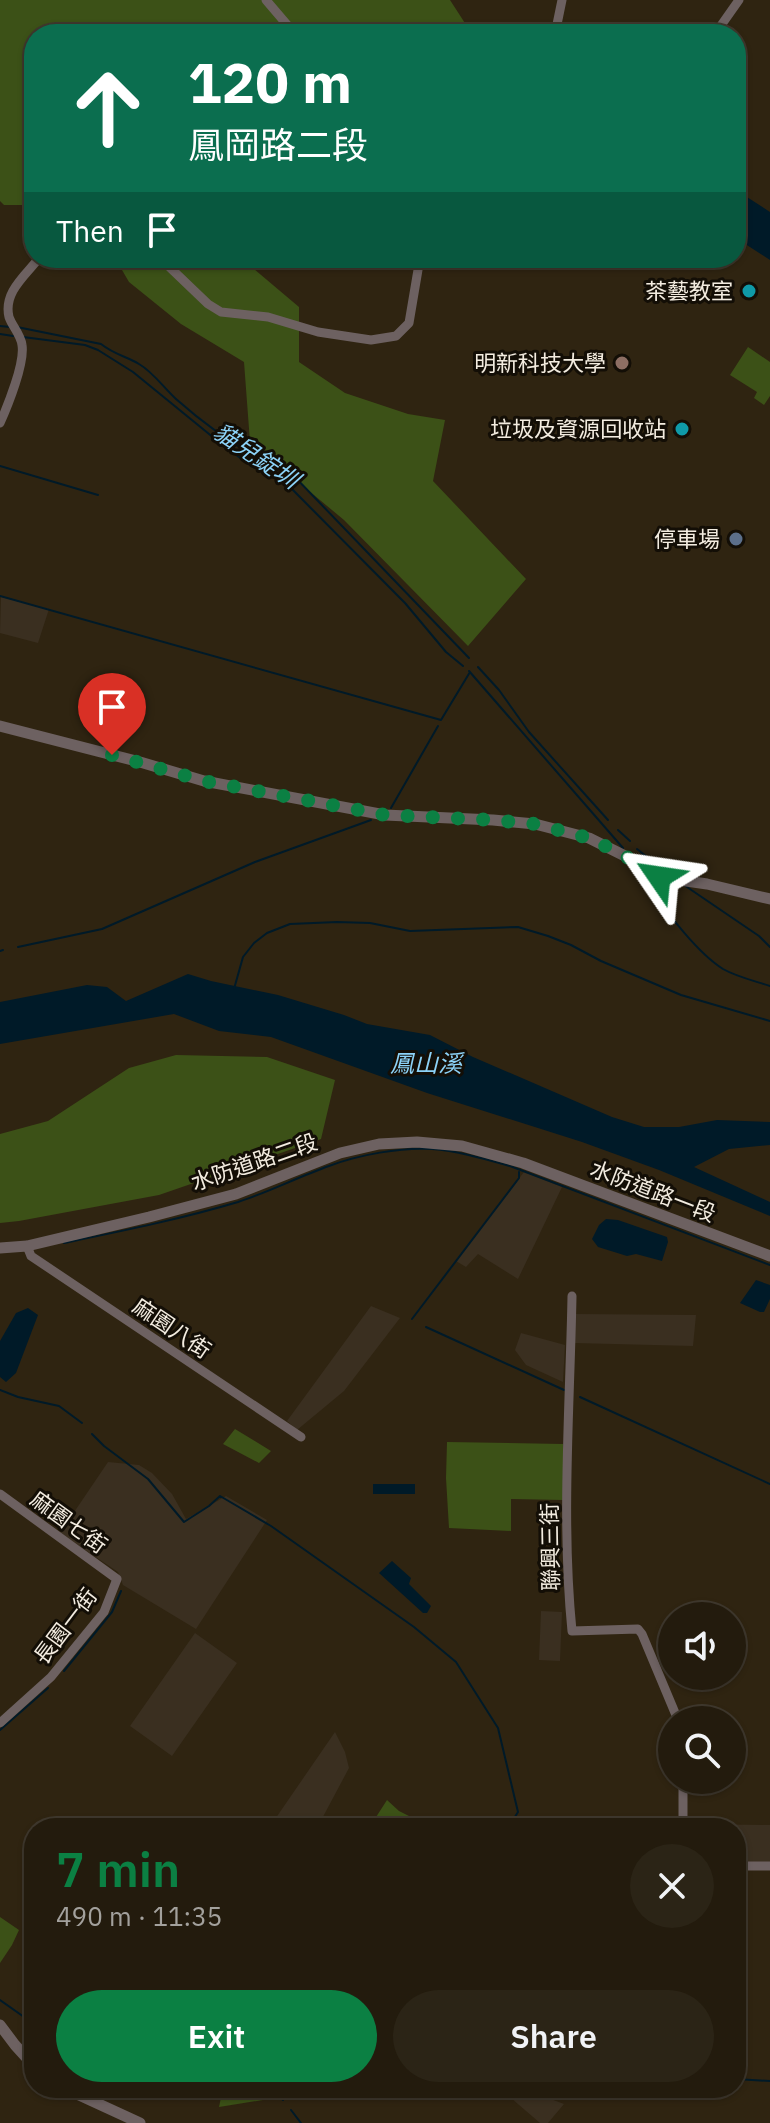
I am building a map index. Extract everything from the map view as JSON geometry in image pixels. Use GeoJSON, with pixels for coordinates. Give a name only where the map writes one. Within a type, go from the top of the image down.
{"type":"FeatureCollection","features":[{"type":"Feature","properties":{"kind":"street"},"geometry":{"type":"LineString","coordinates":[[266,0],[286,24]]}},
{"type":"Feature","properties":{"kind":"street"},"geometry":{"type":"LineString","coordinates":[[557,24],[562,0]]}},
{"type":"Feature","properties":{"kind":"street"},"geometry":{"type":"LineString","coordinates":[[722,24],[739,0]]}},
{"type":"Feature","properties":{"kind":"street"},"geometry":{"type":"LineString","coordinates":[[0,423],[14,388],[22,344],[8,307],[10,295],[30,268]]}},
{"type":"Feature","properties":{"kind":"street"},"geometry":{"type":"LineString","coordinates":[[170,268],[208,304],[221,312],[268,317],[318,332],[371,340],[396,336],[409,323],[418,268]]}},
{"type":"Feature","properties":{"kind":"street"},"geometry":{"type":"LineString","coordinates":[[0,726],[204,781],[370,813],[535,824],[589,838],[659,877],[707,884],[770,899]]}},
{"type":"Feature","properties":{"kind":"street","name":"水防道路二段"},"geometry":{"type":"LineString","coordinates":[[0,1248],[29,1251],[236,1194],[340,1153],[379,1144],[417,1142],[462,1146],[523,1163]]}},
{"type":"Feature","properties":{"kind":"street","name":"水防道路一段"},"geometry":{"type":"LineString","coordinates":[[523,1163],[770,1256]]}},
{"type":"Feature","properties":{"kind":"street","name":"麻園八街"},"geometry":{"type":"LineString","coordinates":[[29,1251],[301,1437]]}},
{"type":"Feature","properties":{"kind":"street","name":"聯興三街"},"geometry":{"type":"LineString","coordinates":[[572,1296],[567,1486],[572,1631],[638,1629],[672,1706]]}},
{"type":"Feature","properties":{"kind":"street","name":"麻園七街"},"geometry":{"type":"LineString","coordinates":[[0,1494],[117,1579]]}},
{"type":"Feature","properties":{"kind":"street","name":"長園一街"},"geometry":{"type":"LineString","coordinates":[[0,1723],[35,1693],[104,1612],[117,1579]]}},
{"type":"Feature","properties":{"kind":"street"},"geometry":{"type":"LineString","coordinates":[[683,1794],[683,1818]]}},
{"type":"Feature","properties":{"kind":"street"},"geometry":{"type":"LineString","coordinates":[[746,1866],[770,1866]]}},
{"type":"Feature","properties":{"kind":"street"},"geometry":{"type":"LineString","coordinates":[[0,2025],[24,2055]]}},
{"type":"Feature","properties":{"kind":"street"},"geometry":{"type":"LineString","coordinates":[[82,2098],[140,2123]]}},
{"type":"Feature","properties":{"kind":"shaded area"},"geometry":{"type":"Polygon","coordinates":[[[1,597],[49,609],[38,643],[0,633],[1,597]]]}},
{"type":"Feature","properties":{"kind":"shaded area"},"geometry":{"type":"Polygon","coordinates":[[[524,1172],[562,1187],[518,1279],[478,1254],[466,1267],[456,1261],[524,1172]]]}},
{"type":"Feature","properties":{"kind":"shaded area"},"geometry":{"type":"Polygon","coordinates":[[[371,1306],[400,1318],[344,1391],[297,1430],[287,1421],[371,1306]]]}},
{"type":"Feature","properties":{"kind":"shaded area"},"geometry":{"type":"Polygon","coordinates":[[[574,1314],[696,1315],[693,1346],[574,1343],[574,1314]]]}},
{"type":"Feature","properties":{"kind":"shaded area"},"geometry":{"type":"Polygon","coordinates":[[[521,1333],[565,1345],[563,1382],[526,1365],[515,1350],[521,1333]]]}},
{"type":"Feature","properties":{"kind":"shaded area"},"geometry":{"type":"Polygon","coordinates":[[[108,1462],[139,1465],[152,1473],[172,1494],[186,1519],[226,1496],[267,1520],[196,1629],[123,1585],[118,1572],[60,1533],[108,1462]]]}},
{"type":"Feature","properties":{"kind":"shaded area"},"geometry":{"type":"Polygon","coordinates":[[[541,1611],[562,1612],[560,1661],[539,1660],[541,1611]]]}},
{"type":"Feature","properties":{"kind":"shaded area"},"geometry":{"type":"Polygon","coordinates":[[[195,1633],[237,1663],[172,1756],[130,1726],[195,1633]]]}},
{"type":"Feature","properties":{"kind":"shaded area"},"geometry":{"type":"Polygon","coordinates":[[[335,1732],[349,1768],[322,1818],[276,1818],[335,1732]]]}},
{"type":"Feature","properties":{"kind":"shaded area"},"geometry":{"type":"Polygon","coordinates":[[[746,1825],[770,1825],[770,1862],[746,1862],[746,1825]]]}},
{"type":"Feature","properties":{"kind":"shaded area"},"geometry":{"type":"Polygon","coordinates":[[[511,2098],[548,2098],[564,2104],[548,2123],[540,2123],[511,2098]]]}},
{"type":"Feature","properties":{"kind":"green space"},"geometry":{"type":"Polygon","coordinates":[[[0,0],[450,0],[466,24],[24,24],[24,205],[4,205],[0,201],[0,0]]]}},
{"type":"Feature","properties":{"kind":"green space"},"geometry":{"type":"Polygon","coordinates":[[[121,268],[253,268],[299,307],[299,362],[345,393],[408,414],[445,420],[433,481],[526,579],[468,646],[344,520],[250,442],[244,362],[181,324],[129,282],[121,268]]]}},
{"type":"Feature","properties":{"kind":"green space"},"geometry":{"type":"Polygon","coordinates":[[[748,347],[770,362],[770,396],[764,405],[754,398],[757,392],[730,375],[748,347]]]}},
{"type":"Feature","properties":{"kind":"green space"},"geometry":{"type":"Polygon","coordinates":[[[176,1055],[267,1057],[335,1080],[321,1139],[159,1195],[0,1223],[0,1134],[48,1121],[129,1068],[176,1055]]]}},
{"type":"Feature","properties":{"kind":"green space"},"geometry":{"type":"Polygon","coordinates":[[[235,1429],[271,1451],[259,1463],[223,1444],[235,1429]]]}},
{"type":"Feature","properties":{"kind":"green space"},"geometry":{"type":"Polygon","coordinates":[[[447,1442],[563,1444],[563,1500],[511,1499],[511,1531],[449,1528],[447,1442]]]}},
{"type":"Feature","properties":{"kind":"green space"},"geometry":{"type":"Polygon","coordinates":[[[387,1800],[413,1818],[375,1818],[387,1800]]]}},
{"type":"Feature","properties":{"kind":"green space"},"geometry":{"type":"Polygon","coordinates":[[[0,1917],[19,1930],[0,1963],[0,1917]]]}},
{"type":"Feature","properties":{"kind":"green space"},"geometry":{"type":"Polygon","coordinates":[[[221,2098],[264,2098],[263,2100],[219,2107],[221,2098]]]}},
{"type":"Feature","properties":{"kind":"water"},"geometry":{"type":"Polygon","coordinates":[[[746,196],[770,212],[770,260],[746,244],[746,196]]]}},
{"type":"Feature","properties":{"kind":"water","name":"鳳山溪"},"geometry":{"type":"Polygon","coordinates":[[[188,974],[278,995],[367,1024],[430,1035],[612,1117],[644,1127],[679,1127],[717,1120],[770,1122],[770,1145],[729,1149],[694,1167],[770,1202],[770,1216],[582,1142],[427,1093],[271,1037],[219,1031],[174,1014],[0,1044],[0,1002],[87,985],[107,987],[126,1001],[188,974]]]}},
{"type":"Feature","properties":{"kind":"water"},"geometry":{"type":"Polygon","coordinates":[[[606,1219],[618,1220],[667,1237],[662,1261],[636,1254],[627,1256],[598,1247],[592,1239],[606,1219]]]}},
{"type":"Feature","properties":{"kind":"water"},"geometry":{"type":"Polygon","coordinates":[[[756,1280],[770,1285],[770,1299],[764,1312],[740,1303],[756,1280]]]}},
{"type":"Feature","properties":{"kind":"water"},"geometry":{"type":"Polygon","coordinates":[[[28,1308],[38,1315],[16,1373],[6,1382],[0,1377],[0,1341],[16,1313],[28,1308]]]}},
{"type":"Feature","properties":{"kind":"water"},"geometry":{"type":"Polygon","coordinates":[[[373,1484],[415,1484],[415,1494],[373,1494],[373,1484]]]}},
{"type":"Feature","properties":{"kind":"water"},"geometry":{"type":"Polygon","coordinates":[[[392,1561],[411,1578],[409,1584],[431,1606],[427,1613],[423,1613],[379,1573],[392,1561]]]}},
{"type":"Feature","properties":{"kind":"waterway","name":"貓兒錠圳"},"geometry":{"type":"LineString","coordinates":[[0,326],[10,327]]}},
{"type":"Feature","properties":{"kind":"waterway","name":"貓兒錠圳"},"geometry":{"type":"LineString","coordinates":[[17,327],[101,344],[134,361],[216,432],[245,451],[292,474],[469,658]]}},
{"type":"Feature","properties":{"kind":"waterway"},"geometry":{"type":"LineString","coordinates":[[0,334],[13,336]]}},
{"type":"Feature","properties":{"kind":"waterway"},"geometry":{"type":"LineString","coordinates":[[23,337],[85,345],[98,350],[133,372],[253,467],[274,474],[405,603],[446,652],[463,666]]}},
{"type":"Feature","properties":{"kind":"waterway"},"geometry":{"type":"LineString","coordinates":[[0,466],[98,495]]}},
{"type":"Feature","properties":{"kind":"waterway"},"geometry":{"type":"LineString","coordinates":[[0,596],[441,720],[470,672]]}},
{"type":"Feature","properties":{"kind":"waterway","name":"貓兒錠圳"},"geometry":{"type":"LineString","coordinates":[[478,667],[529,732],[608,820]]}},
{"type":"Feature","properties":{"kind":"waterway"},"geometry":{"type":"LineString","coordinates":[[469,671],[623,848]]}},
{"type":"Feature","properties":{"kind":"waterway"},"geometry":{"type":"LineString","coordinates":[[391,808],[438,726]]}},
{"type":"Feature","properties":{"kind":"waterway"},"geometry":{"type":"LineString","coordinates":[[18,947],[102,929],[255,862],[371,820]]}},
{"type":"Feature","properties":{"kind":"waterway","name":"貓兒錠圳"},"geometry":{"type":"LineString","coordinates":[[618,830],[630,841]]}},
{"type":"Feature","properties":{"kind":"waterway","name":"貓兒錠圳"},"geometry":{"type":"LineString","coordinates":[[637,849],[666,872]]}},
{"type":"Feature","properties":{"kind":"waterway"},"geometry":{"type":"LineString","coordinates":[[637,869],[700,950],[723,969],[770,986]]}},
{"type":"Feature","properties":{"kind":"waterway","name":"貓兒錠圳"},"geometry":{"type":"LineString","coordinates":[[684,885],[759,936],[770,947]]}},
{"type":"Feature","properties":{"kind":"waterway"},"geometry":{"type":"LineString","coordinates":[[234,989],[243,957],[254,943],[267,933],[290,924],[370,923],[410,931],[518,927],[571,945],[681,995],[770,1021]]}},
{"type":"Feature","properties":{"kind":"waterway"},"geometry":{"type":"LineString","coordinates":[[64,1243],[238,1202],[353,1158],[393,1151],[432,1149],[462,1153],[510,1166],[770,1265]]}},
{"type":"Feature","properties":{"kind":"waterway"},"geometry":{"type":"LineString","coordinates":[[412,1319],[519,1178],[519,1172]]}},
{"type":"Feature","properties":{"kind":"waterway"},"geometry":{"type":"LineString","coordinates":[[426,1327],[564,1390]]}},
{"type":"Feature","properties":{"kind":"waterway"},"geometry":{"type":"LineString","coordinates":[[0,1390],[59,1406],[82,1423]]}},
{"type":"Feature","properties":{"kind":"waterway"},"geometry":{"type":"LineString","coordinates":[[580,1397],[770,1484]]}},
{"type":"Feature","properties":{"kind":"waterway"},"geometry":{"type":"LineString","coordinates":[[92,1434],[148,1479],[184,1522],[220,1496],[271,1526],[414,1627],[456,1662],[498,1728],[518,1812],[514,1818]]}},
{"type":"Feature","properties":{"kind":"waterway"},"geometry":{"type":"LineString","coordinates":[[64,1671],[112,1612],[121,1591]]}},
{"type":"Feature","properties":{"kind":"waterway"},"geometry":{"type":"LineString","coordinates":[[0,1730],[48,1688]]}},
{"type":"Feature","properties":{"kind":"waterway"},"geometry":{"type":"LineString","coordinates":[[0,2000],[24,2017]]}},
{"type":"Feature","properties":{"kind":"waterway"},"geometry":{"type":"LineString","coordinates":[[746,2080],[770,2081]]}},
{"type":"Feature","properties":{"kind":"waterway"},"geometry":{"type":"LineString","coordinates":[[291,2110],[301,2123]]}},
{"type":"Feature","properties":{"kind":"place","name":"茶藝教室"},"geometry":{"type":"Point","coordinates":[749,291]}},
{"type":"Feature","properties":{"kind":"place","name":"明新科技大學"},"geometry":{"type":"Point","coordinates":[622,363]}},
{"type":"Feature","properties":{"kind":"place","name":"垃圾及資源回收站"},"geometry":{"type":"Point","coordinates":[682,429]}},
{"type":"Feature","properties":{"kind":"place","name":"停車場"},"geometry":{"type":"Point","coordinates":[736,539]}},
{"type":"Feature","properties":{"kind":"route"},"geometry":{"type":"LineString","coordinates":[[112,755],[204,781],[385,815],[535,824],[589,838],[659,877]]}}]}
